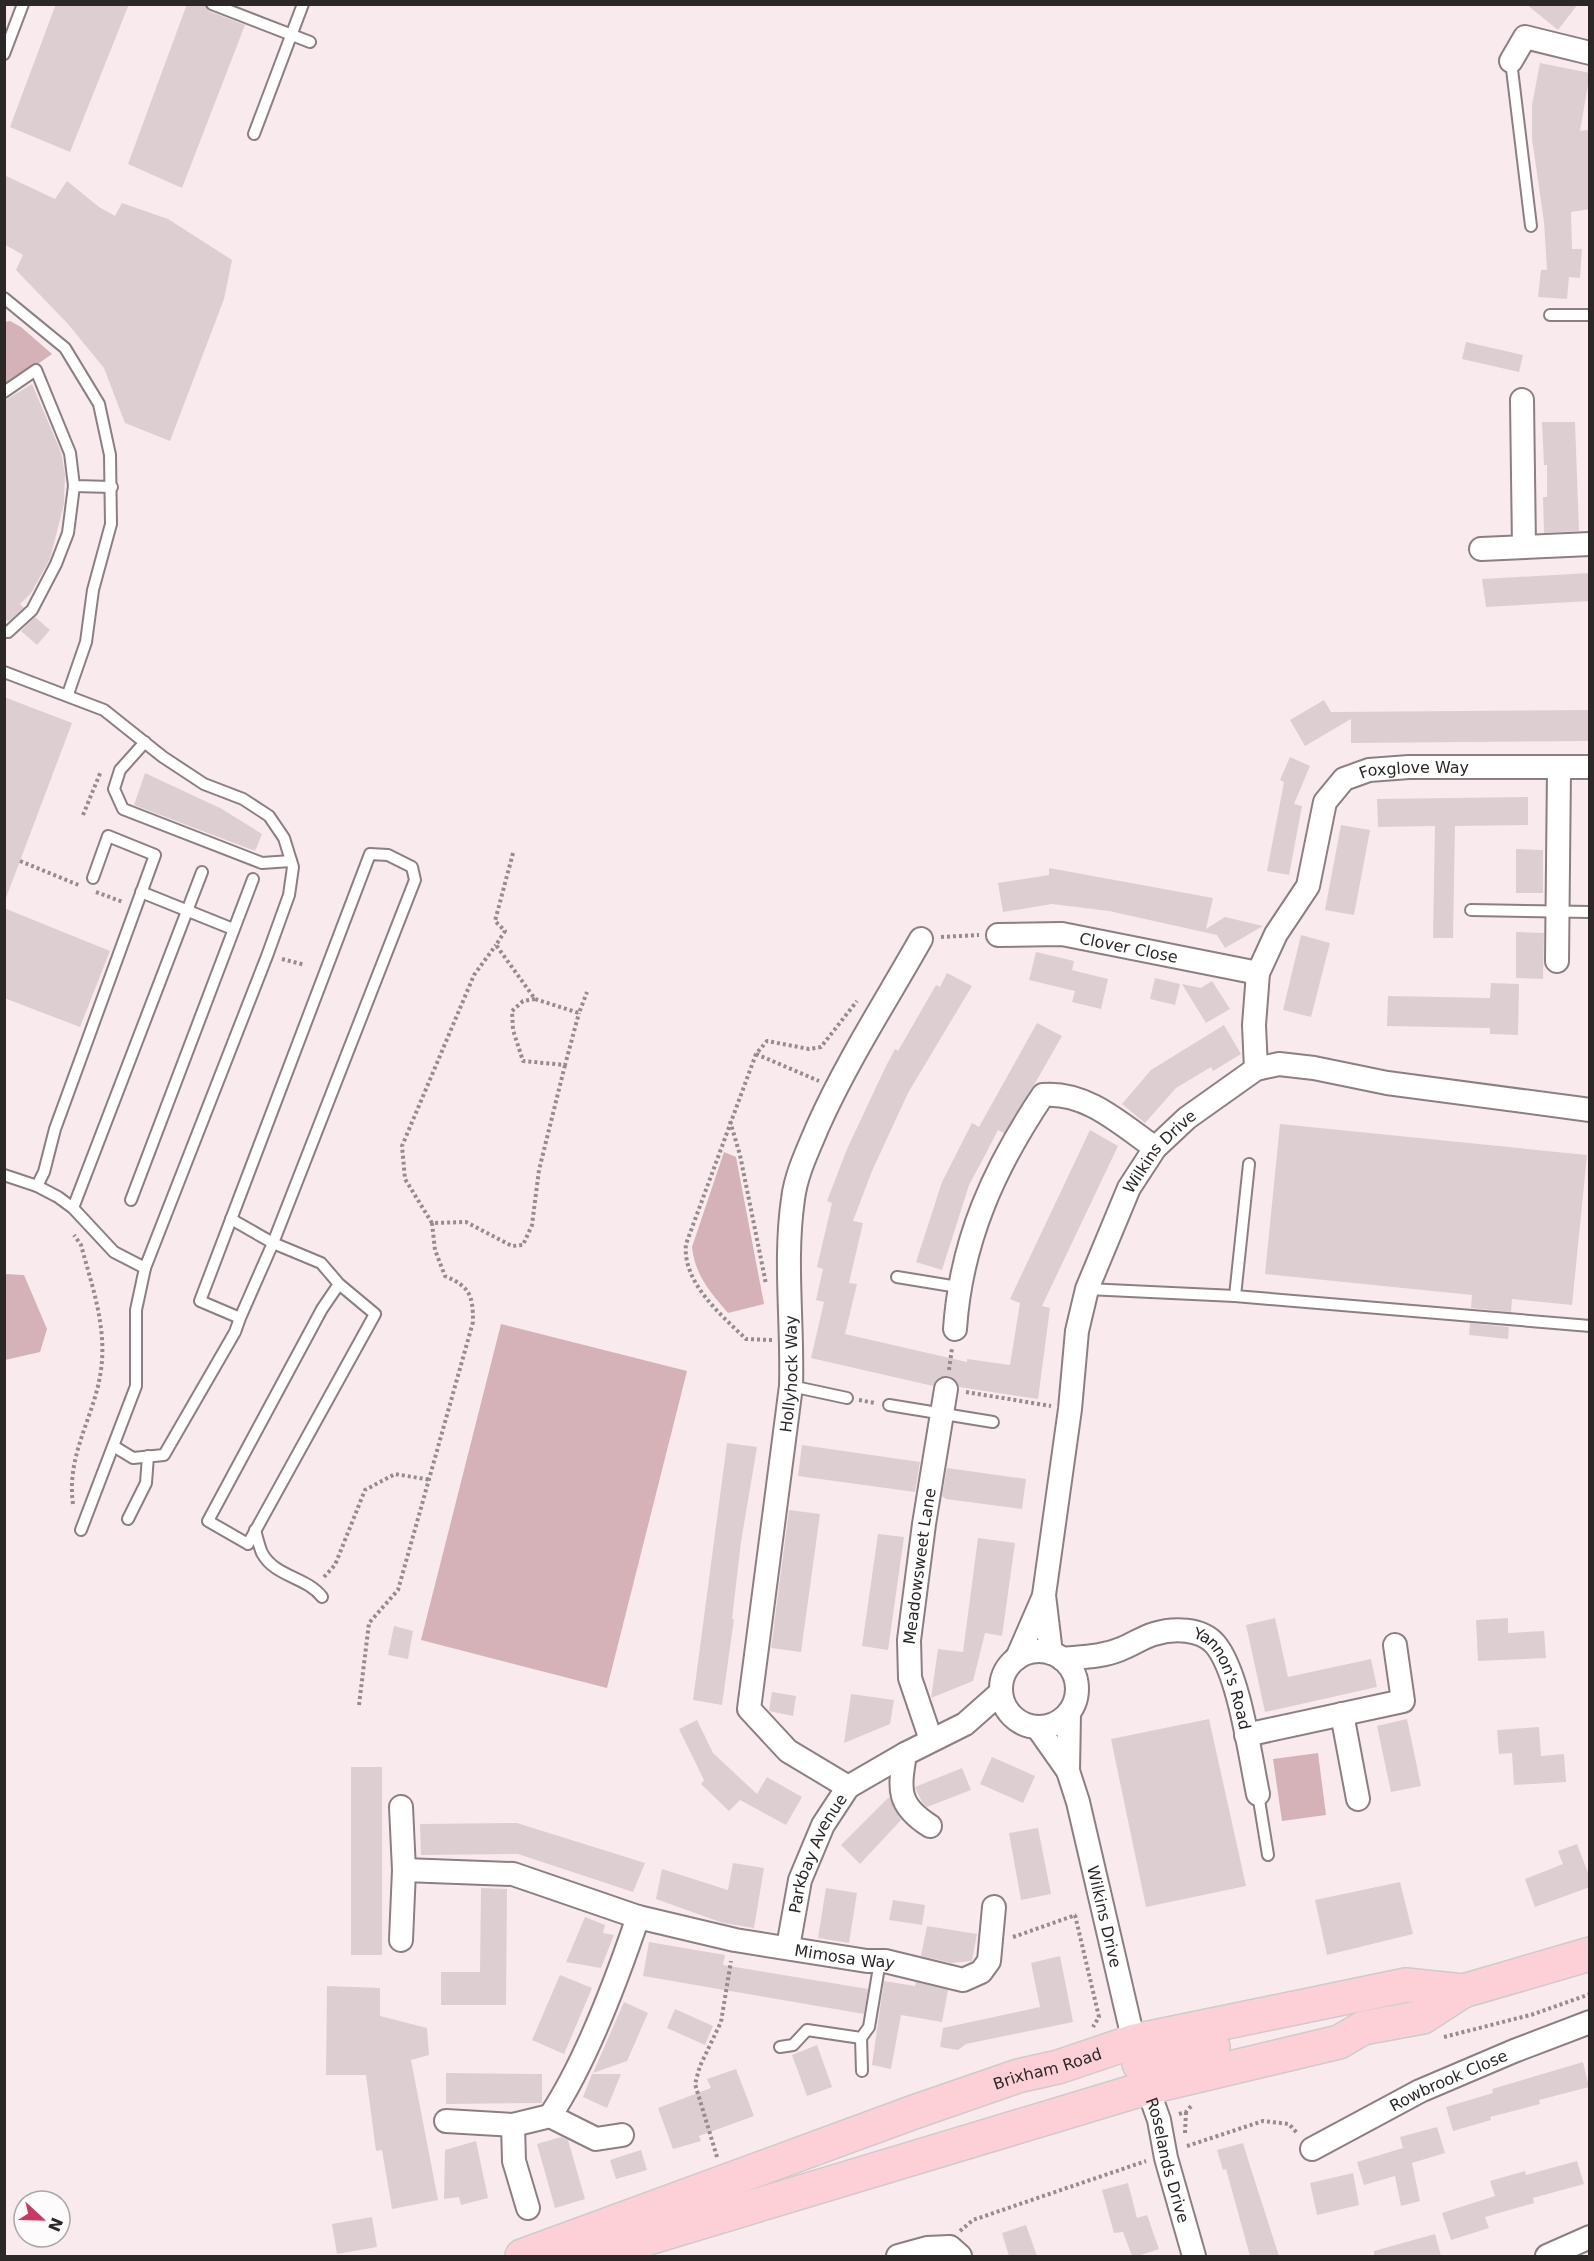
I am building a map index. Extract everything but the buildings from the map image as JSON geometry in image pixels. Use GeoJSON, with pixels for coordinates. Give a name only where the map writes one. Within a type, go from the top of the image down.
{"type":"FeatureCollection","features":[{"type":"Feature","properties":{"kind":"main road","name":"Brixham Road"},"geometry":{"type":"LineString","coordinates":[[590,2256],[1140,2064],[1406,1985],[1463,1990],[1590,1954]]}},
{"type":"Feature","properties":{"kind":"main road"},"geometry":{"type":"LineString","coordinates":[[1140,2064],[1330,2019],[1363,2028],[1423,2018],[1463,1990]]}},
{"type":"Feature","properties":{"kind":"main road","name":"Brixham Road"},"geometry":{"type":"LineString","coordinates":[[522,2256],[732,2177],[1018,2076],[1085,2058],[1140,2064]]}},
{"type":"Feature","properties":{"kind":"street"},"geometry":{"type":"LineString","coordinates":[[1511,61],[1525,37],[1590,53]]}},
{"type":"Feature","properties":{"kind":"street"},"geometry":{"type":"LineString","coordinates":[[1522,400],[1524,547]]}},
{"type":"Feature","properties":{"kind":"street"},"geometry":{"type":"LineString","coordinates":[[1481,549],[1590,544]]}},
{"type":"Feature","properties":{"kind":"street","name":"Foxglove Way"},"geometry":{"type":"LineString","coordinates":[[1258,973],[1276,934],[1308,886],[1325,802],[1344,779],[1369,770],[1409,767],[1559,769],[1590,767]]}},
{"type":"Feature","properties":{"kind":"street"},"geometry":{"type":"LineString","coordinates":[[1557,961],[1559,769]]}},
{"type":"Feature","properties":{"kind":"street","name":"Clover Close"},"geometry":{"type":"LineString","coordinates":[[998,935],[1062,934],[1258,973]]}},
{"type":"Feature","properties":{"kind":"street","name":"Hollyhock Way"},"geometry":{"type":"LineString","coordinates":[[848,1787],[788,1751],[749,1709],[790,1386],[792,1337],[789,1234],[793,1197],[802,1163],[835,1088],[921,939]]}},
{"type":"Feature","properties":{"kind":"street"},"geometry":{"type":"LineString","coordinates":[[1256,1069],[1254,1025],[1258,973]]}},
{"type":"Feature","properties":{"kind":"street","name":"Wilkins Drive"},"geometry":{"type":"LineString","coordinates":[[1000,1693],[1004,1674],[1017,1658],[1044,1595],[1070,1409],[1077,1331],[1087,1289],[1129,1188],[1155,1148],[1187,1118],[1256,1069],[1279,1064],[1314,1068],[1387,1083],[1590,1110]]}},
{"type":"Feature","properties":{"kind":"street"},"geometry":{"type":"LineString","coordinates":[[955,1329],[958,1287],[972,1229],[996,1176],[1043,1095],[1057,1093],[1095,1105],[1155,1148]]}},
{"type":"Feature","properties":{"kind":"street","name":"Meadowsweet Lane"},"geometry":{"type":"LineString","coordinates":[[931,1740],[909,1678],[909,1640],[924,1524],[946,1389]]}},
{"type":"Feature","properties":{"kind":"street","name":"Wilkins Drive"},"geometry":{"type":"LineString","coordinates":[[1044,1595],[1057,1656],[1074,1673],[1077,1688],[1070,1713],[1068,1770]]}},
{"type":"Feature","properties":{"kind":"street","name":"Yannon's Road"},"geometry":{"type":"LineString","coordinates":[[1057,1656],[1098,1656],[1119,1650],[1155,1634],[1186,1630],[1204,1635],[1215,1644],[1227,1666],[1246,1735],[1258,1794]]}},
{"type":"Feature","properties":{"kind":"street"},"geometry":{"type":"LineString","coordinates":[[1246,1735],[1403,1701],[1395,1644]]}},
{"type":"Feature","properties":{"kind":"street"},"geometry":{"type":"LineString","coordinates":[[1017,1658],[1037,1651],[1057,1656]]}},
{"type":"Feature","properties":{"kind":"street"},"geometry":{"type":"LineString","coordinates":[[1077,1688],[1098,1656]]}},
{"type":"Feature","properties":{"kind":"street"},"geometry":{"type":"LineString","coordinates":[[1000,1693],[1004,1709],[1014,1719],[1037,1727],[1060,1721],[1070,1713]]}},
{"type":"Feature","properties":{"kind":"street","name":"Parkbay Avenue"},"geometry":{"type":"LineString","coordinates":[[788,1947],[800,1880],[823,1825],[848,1787],[905,1754],[965,1724],[1000,1693]]}},
{"type":"Feature","properties":{"kind":"street"},"geometry":{"type":"LineString","coordinates":[[1342,1714],[1358,1799]]}},
{"type":"Feature","properties":{"kind":"street","name":"Parkbay Avenue"},"geometry":{"type":"LineString","coordinates":[[965,1724],[1014,1719]]}},
{"type":"Feature","properties":{"kind":"street","name":"Wilkins Drive"},"geometry":{"type":"LineString","coordinates":[[1037,1727],[1068,1770],[1078,1802],[1140,2064]]}},
{"type":"Feature","properties":{"kind":"street"},"geometry":{"type":"LineString","coordinates":[[905,1754],[900,1787],[914,1815],[930,1826]]}},
{"type":"Feature","properties":{"kind":"street"},"geometry":{"type":"LineString","coordinates":[[401,1807],[405,1870],[401,1940]]}},
{"type":"Feature","properties":{"kind":"street","name":"Mimosa Way"},"geometry":{"type":"LineString","coordinates":[[405,1870],[513,1874],[638,1917],[735,1940],[880,1961],[963,1980],[981,1972],[989,1961],[993,1945],[994,1908]]}},
{"type":"Feature","properties":{"kind":"street"},"geometry":{"type":"LineString","coordinates":[[550,2116],[565,2093],[627,1950],[638,1917]]}},
{"type":"Feature","properties":{"kind":"street","name":"Rowbrook Close"},"geometry":{"type":"LineString","coordinates":[[1312,2149],[1420,2091],[1514,2050],[1590,2022]]}},
{"type":"Feature","properties":{"kind":"street","name":"Roselands Drive"},"geometry":{"type":"LineString","coordinates":[[1140,2064],[1159,2120],[1166,2158],[1194,2256]]}},
{"type":"Feature","properties":{"kind":"street"},"geometry":{"type":"LineString","coordinates":[[446,2121],[513,2125],[550,2116],[596,2139],[622,2135]]}},
{"type":"Feature","properties":{"kind":"street"},"geometry":{"type":"LineString","coordinates":[[513,2125],[514,2161],[528,2208]]}},
{"type":"Feature","properties":{"kind":"street"},"geometry":{"type":"LineString","coordinates":[[1547,2256],[1590,2237]]}},
{"type":"Feature","properties":{"kind":"street"},"geometry":{"type":"LineString","coordinates":[[898,2256],[927,2248],[955,2252]]}},
{"type":"Feature","properties":{"kind":"lane"},"geometry":{"type":"LineString","coordinates":[[4,54],[22,4]]}},
{"type":"Feature","properties":{"kind":"lane"},"geometry":{"type":"LineString","coordinates":[[212,4],[310,42]]}},
{"type":"Feature","properties":{"kind":"lane"},"geometry":{"type":"LineString","coordinates":[[254,134],[303,4]]}},
{"type":"Feature","properties":{"kind":"lane"},"geometry":{"type":"LineString","coordinates":[[1511,61],[1531,226]]}},
{"type":"Feature","properties":{"kind":"lane"},"geometry":{"type":"LineString","coordinates":[[4,298],[65,348],[99,404],[110,455],[111,524],[93,590],[86,642],[68,694]]}},
{"type":"Feature","properties":{"kind":"lane"},"geometry":{"type":"LineString","coordinates":[[1550,315],[1590,315]]}},
{"type":"Feature","properties":{"kind":"lane"},"geometry":{"type":"LineString","coordinates":[[4,392],[36,369],[70,453],[74,486],[68,533],[56,564],[32,610],[8,632]]}},
{"type":"Feature","properties":{"kind":"lane"},"geometry":{"type":"LineString","coordinates":[[74,486],[112,487]]}},
{"type":"Feature","properties":{"kind":"lane"},"geometry":{"type":"LineString","coordinates":[[4,672],[68,694],[104,710],[204,784],[243,799],[269,816],[284,838],[293,867],[289,895],[267,956],[145,1268],[136,1310],[136,1386],[84,1525]]}},
{"type":"Feature","properties":{"kind":"lane"},"geometry":{"type":"LineString","coordinates":[[145,742],[120,770],[114,789],[123,809],[262,863],[291,861]]}},
{"type":"Feature","properties":{"kind":"lane"},"geometry":{"type":"LineString","coordinates":[[37,1186],[44,1172],[55,1129],[155,855],[108,836],[93,878]]}},
{"type":"Feature","properties":{"kind":"lane"},"geometry":{"type":"LineString","coordinates":[[115,1447],[133,1458],[164,1455],[235,1332],[273,1243],[415,880],[412,867],[388,855],[370,854],[200,1300],[240,1318]]}},
{"type":"Feature","properties":{"kind":"lane"},"geometry":{"type":"LineString","coordinates":[[73,1208],[202,872]]}},
{"type":"Feature","properties":{"kind":"lane"},"geometry":{"type":"LineString","coordinates":[[131,1200],[253,879]]}},
{"type":"Feature","properties":{"kind":"lane"},"geometry":{"type":"LineString","coordinates":[[141,892],[233,929]]}},
{"type":"Feature","properties":{"kind":"lane"},"geometry":{"type":"LineString","coordinates":[[1471,910],[1590,912]]}},
{"type":"Feature","properties":{"kind":"lane"},"geometry":{"type":"LineString","coordinates":[[1235,1296],[1249,1164]]}},
{"type":"Feature","properties":{"kind":"lane"},"geometry":{"type":"LineString","coordinates":[[4,1175],[37,1186],[73,1208],[114,1252],[145,1268]]}},
{"type":"Feature","properties":{"kind":"lane"},"geometry":{"type":"LineString","coordinates":[[231,1219],[273,1243],[321,1263],[339,1284],[375,1314],[248,1544],[208,1521],[322,1309],[339,1284]]}},
{"type":"Feature","properties":{"kind":"lane"},"geometry":{"type":"LineString","coordinates":[[897,1277],[958,1287]]}},
{"type":"Feature","properties":{"kind":"lane"},"geometry":{"type":"LineString","coordinates":[[1087,1289],[1235,1296],[1590,1326]]}},
{"type":"Feature","properties":{"kind":"lane"},"geometry":{"type":"LineString","coordinates":[[790,1386],[847,1398]]}},
{"type":"Feature","properties":{"kind":"lane"},"geometry":{"type":"LineString","coordinates":[[889,1405],[993,1422]]}},
{"type":"Feature","properties":{"kind":"lane"},"geometry":{"type":"LineString","coordinates":[[128,1519],[146,1483],[148,1456]]}},
{"type":"Feature","properties":{"kind":"lane"},"geometry":{"type":"LineString","coordinates":[[255,1530],[262,1554],[282,1572],[315,1588],[322,1597]]}},
{"type":"Feature","properties":{"kind":"lane"},"geometry":{"type":"LineString","coordinates":[[1258,1794],[1268,1855]]}},
{"type":"Feature","properties":{"kind":"lane"},"geometry":{"type":"LineString","coordinates":[[862,2071],[861,2038],[869,2027],[880,1961]]}},
{"type":"Feature","properties":{"kind":"lane"},"geometry":{"type":"LineString","coordinates":[[780,2047],[793,2045],[807,2030],[861,2038]]}},
{"type":"Feature","properties":{"kind":"path"},"geometry":{"type":"LineString","coordinates":[[359,1706],[369,1623],[398,1590],[473,1322],[473,1300],[463,1284],[446,1276],[435,1250],[432,1223],[405,1179],[402,1146],[474,975],[505,931],[495,921],[513,853]]}},
{"type":"Feature","properties":{"kind":"path"},"geometry":{"type":"LineString","coordinates":[[921,939],[998,935]]}},
{"type":"Feature","properties":{"kind":"path"},"geometry":{"type":"LineString","coordinates":[[496,945],[535,999]]}},
{"type":"Feature","properties":{"kind":"path"},"geometry":{"type":"LineString","coordinates":[[432,1223],[466,1222],[512,1246],[523,1245],[532,1226],[539,1170],[579,1013],[587,992]]}},
{"type":"Feature","properties":{"kind":"path"},"geometry":{"type":"LineString","coordinates":[[792,1337],[782,1340],[746,1339],[697,1285],[685,1254],[686,1244],[756,1054],[767,1041],[809,1049],[821,1047],[864,992]]}},
{"type":"Feature","properties":{"kind":"path"},"geometry":{"type":"LineString","coordinates":[[565,1065],[523,1061],[513,1030],[512,1011],[523,1001],[535,999],[579,1013]]}},
{"type":"Feature","properties":{"kind":"path"},"geometry":{"type":"LineString","coordinates":[[756,1054],[804,1074]]}},
{"type":"Feature","properties":{"kind":"path"},"geometry":{"type":"LineString","coordinates":[[730,1120],[740,1155],[767,1290]]}},
{"type":"Feature","properties":{"kind":"path"},"geometry":{"type":"LineString","coordinates":[[73,1208],[67,1226],[81,1245],[101,1322],[101,1371],[76,1452],[73,1486],[75,1516],[84,1525]]}},
{"type":"Feature","properties":{"kind":"path"},"geometry":{"type":"LineString","coordinates":[[955,1329],[946,1389],[1070,1409]]}},
{"type":"Feature","properties":{"kind":"path"},"geometry":{"type":"LineString","coordinates":[[847,1398],[889,1405]]}},
{"type":"Feature","properties":{"kind":"path"},"geometry":{"type":"LineString","coordinates":[[315,1588],[335,1565],[365,1490],[395,1474],[430,1480]]}},
{"type":"Feature","properties":{"kind":"path"},"geometry":{"type":"LineString","coordinates":[[993,1945],[1102,1904]]}},
{"type":"Feature","properties":{"kind":"path"},"geometry":{"type":"LineString","coordinates":[[1075,1915],[1099,2017],[1091,2032],[1079,2042],[1085,2058]]}},
{"type":"Feature","properties":{"kind":"path"},"geometry":{"type":"LineString","coordinates":[[732,2177],[717,2158],[695,2084],[700,2066],[721,2022],[735,1940]]}},
{"type":"Feature","properties":{"kind":"path"},"geometry":{"type":"LineString","coordinates":[[1186,2112],[1187,2147],[1263,2121],[1289,2124],[1312,2149]]}},
{"type":"Feature","properties":{"kind":"path"},"geometry":{"type":"LineString","coordinates":[[955,2252],[957,2234],[974,2220],[1154,2159]]}},
{"type":"Feature","properties":{"kind":"shaded area"},"geometry":{"type":"Polygon","coordinates":[[[10,321],[21,327],[52,354],[5,387],[5,322],[10,321]]]}},
{"type":"Feature","properties":{"kind":"shaded area"},"geometry":{"type":"Polygon","coordinates":[[[724,1152],[736,1157],[764,1304],[728,1313],[700,1275],[692,1247],[724,1152]]]}},
{"type":"Feature","properties":{"kind":"shaded area"},"geometry":{"type":"Polygon","coordinates":[[[4,1274],[24,1275],[47,1329],[40,1352],[5,1360],[4,1274]]]}},
{"type":"Feature","properties":{"kind":"shaded area"},"geometry":{"type":"Polygon","coordinates":[[[501,1324],[687,1371],[607,1688],[421,1640],[501,1324]]]}},
{"type":"Feature","properties":{"kind":"shaded area"},"geometry":{"type":"Polygon","coordinates":[[[1318,1753],[1326,1815],[1282,1821],[1273,1759],[1318,1753]]]}}]}
